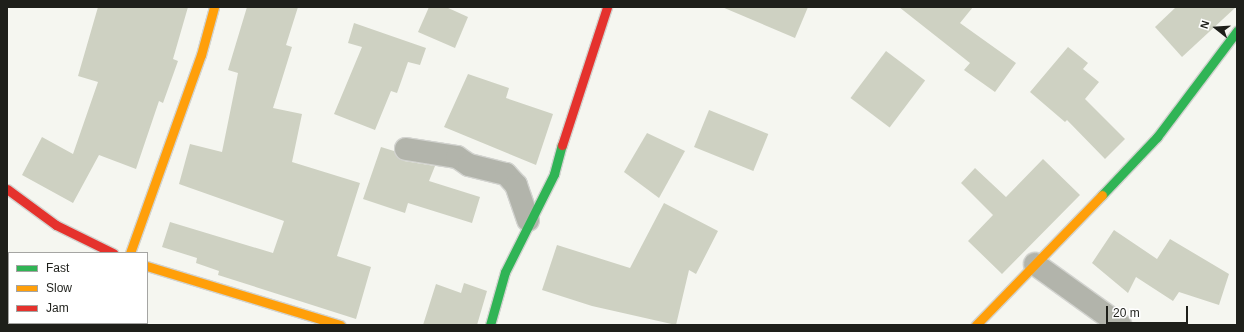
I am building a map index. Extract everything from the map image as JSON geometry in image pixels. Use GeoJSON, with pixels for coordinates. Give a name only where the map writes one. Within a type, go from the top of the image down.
{"type":"FeatureCollection","features":[{"type":"Feature","properties":{"kind":"street"},"geometry":{"type":"LineString","coordinates":[[130,252],[201,55],[214,7]]}},
{"type":"Feature","properties":{"kind":"street"},"geometry":{"type":"LineString","coordinates":[[490,325],[505,272],[528,220],[544,198],[554,174],[579,86],[608,7]]}},
{"type":"Feature","properties":{"kind":"street"},"geometry":{"type":"LineString","coordinates":[[976,325],[1157,137],[1237,31]]}},
{"type":"Feature","properties":{"kind":"street"},"geometry":{"type":"LineString","coordinates":[[406,149],[457,156],[469,165],[506,174],[516,185],[528,220]]}},
{"type":"Feature","properties":{"kind":"street"},"geometry":{"type":"LineString","coordinates":[[7,189],[56,225],[111,252]]}},
{"type":"Feature","properties":{"kind":"street"},"geometry":{"type":"LineString","coordinates":[[1035,264],[1120,325]]}},
{"type":"Feature","properties":{"kind":"street"},"geometry":{"type":"LineString","coordinates":[[148,266],[340,325]]}},
{"type":"Feature","properties":{"kind":"building"},"geometry":{"type":"Polygon","coordinates":[[[98,7],[188,7],[173,59],[178,61],[163,103],[159,101],[136,169],[99,155],[73,203],[22,175],[42,137],[73,154],[98,82],[78,76],[98,7]]]}},
{"type":"Feature","properties":{"kind":"building"},"geometry":{"type":"Polygon","coordinates":[[[247,7],[298,7],[286,45],[292,47],[273,108],[302,114],[292,162],[360,183],[337,256],[371,267],[356,319],[218,275],[219,271],[196,263],[197,258],[162,247],[170,222],[273,253],[284,221],[179,184],[190,144],[222,152],[238,73],[228,70],[247,7]]]}},
{"type":"Feature","properties":{"kind":"building"},"geometry":{"type":"Polygon","coordinates":[[[429,7],[446,7],[468,17],[455,48],[418,32],[429,7]]]}},
{"type":"Feature","properties":{"kind":"building"},"geometry":{"type":"Polygon","coordinates":[[[722,7],[808,7],[795,38],[722,7]]]}},
{"type":"Feature","properties":{"kind":"building"},"geometry":{"type":"Polygon","coordinates":[[[899,7],[973,7],[960,23],[1016,63],[995,92],[964,70],[970,63],[899,7]]]}},
{"type":"Feature","properties":{"kind":"building"},"geometry":{"type":"Polygon","coordinates":[[[1176,7],[1236,7],[1182,57],[1155,27],[1176,7]]]}},
{"type":"Feature","properties":{"kind":"building"},"geometry":{"type":"Polygon","coordinates":[[[354,23],[426,48],[420,65],[408,62],[397,93],[391,91],[375,130],[334,114],[362,47],[348,43],[354,23]]]}},
{"type":"Feature","properties":{"kind":"building"},"geometry":{"type":"Polygon","coordinates":[[[1068,47],[1088,63],[1083,69],[1099,82],[1085,99],[1125,139],[1105,159],[1067,120],[1065,122],[1030,92],[1068,47]]]}},
{"type":"Feature","properties":{"kind":"building"},"geometry":{"type":"Polygon","coordinates":[[[886,51],[925,80],[890,128],[850,98],[886,51]]]}},
{"type":"Feature","properties":{"kind":"building"},"geometry":{"type":"Polygon","coordinates":[[[468,74],[509,88],[506,98],[553,114],[536,165],[444,127],[468,74]]]}},
{"type":"Feature","properties":{"kind":"building"},"geometry":{"type":"Polygon","coordinates":[[[709,110],[768,134],[753,171],[694,147],[709,110]]]}},
{"type":"Feature","properties":{"kind":"building"},"geometry":{"type":"Polygon","coordinates":[[[647,133],[685,151],[659,198],[624,172],[647,133]]]}},
{"type":"Feature","properties":{"kind":"building"},"geometry":{"type":"Polygon","coordinates":[[[381,147],[394,151],[404,161],[435,166],[429,181],[480,197],[472,223],[408,203],[405,213],[363,199],[381,147]]]}},
{"type":"Feature","properties":{"kind":"building"},"geometry":{"type":"Polygon","coordinates":[[[1043,159],[1080,195],[1002,274],[968,241],[993,215],[961,183],[975,168],[1006,197],[1043,159]]]}},
{"type":"Feature","properties":{"kind":"building"},"geometry":{"type":"Polygon","coordinates":[[[664,203],[718,231],[696,274],[689,270],[676,325],[592,306],[542,290],[557,245],[630,268],[664,203]]]}},
{"type":"Feature","properties":{"kind":"building"},"geometry":{"type":"Polygon","coordinates":[[[1114,230],[1157,259],[1170,239],[1229,274],[1219,305],[1179,292],[1173,301],[1136,277],[1128,293],[1092,263],[1114,230]]]}},
{"type":"Feature","properties":{"kind":"building"},"geometry":{"type":"Polygon","coordinates":[[[464,283],[487,291],[477,325],[423,325],[436,284],[461,293],[464,283]]]}},
{"type":"Feature","properties":{"kind":"traffic: fast"},"geometry":{"type":"LineString","coordinates":[[1102,195],[1157,137],[1237,31]]}},
{"type":"Feature","properties":{"kind":"traffic: fast"},"geometry":{"type":"LineString","coordinates":[[490,325],[505,272],[554,174],[562,145]]}},
{"type":"Feature","properties":{"kind":"traffic: slow"},"geometry":{"type":"LineString","coordinates":[[130,252],[201,55],[214,7]]}},
{"type":"Feature","properties":{"kind":"traffic: slow"},"geometry":{"type":"LineString","coordinates":[[976,325],[1102,195]]}},
{"type":"Feature","properties":{"kind":"traffic: slow"},"geometry":{"type":"LineString","coordinates":[[148,266],[340,325]]}},
{"type":"Feature","properties":{"kind":"traffic: jam"},"geometry":{"type":"LineString","coordinates":[[562,145],[607,7]]}},
{"type":"Feature","properties":{"kind":"traffic: jam"},"geometry":{"type":"LineString","coordinates":[[7,189],[56,225],[111,252]]}}]}
